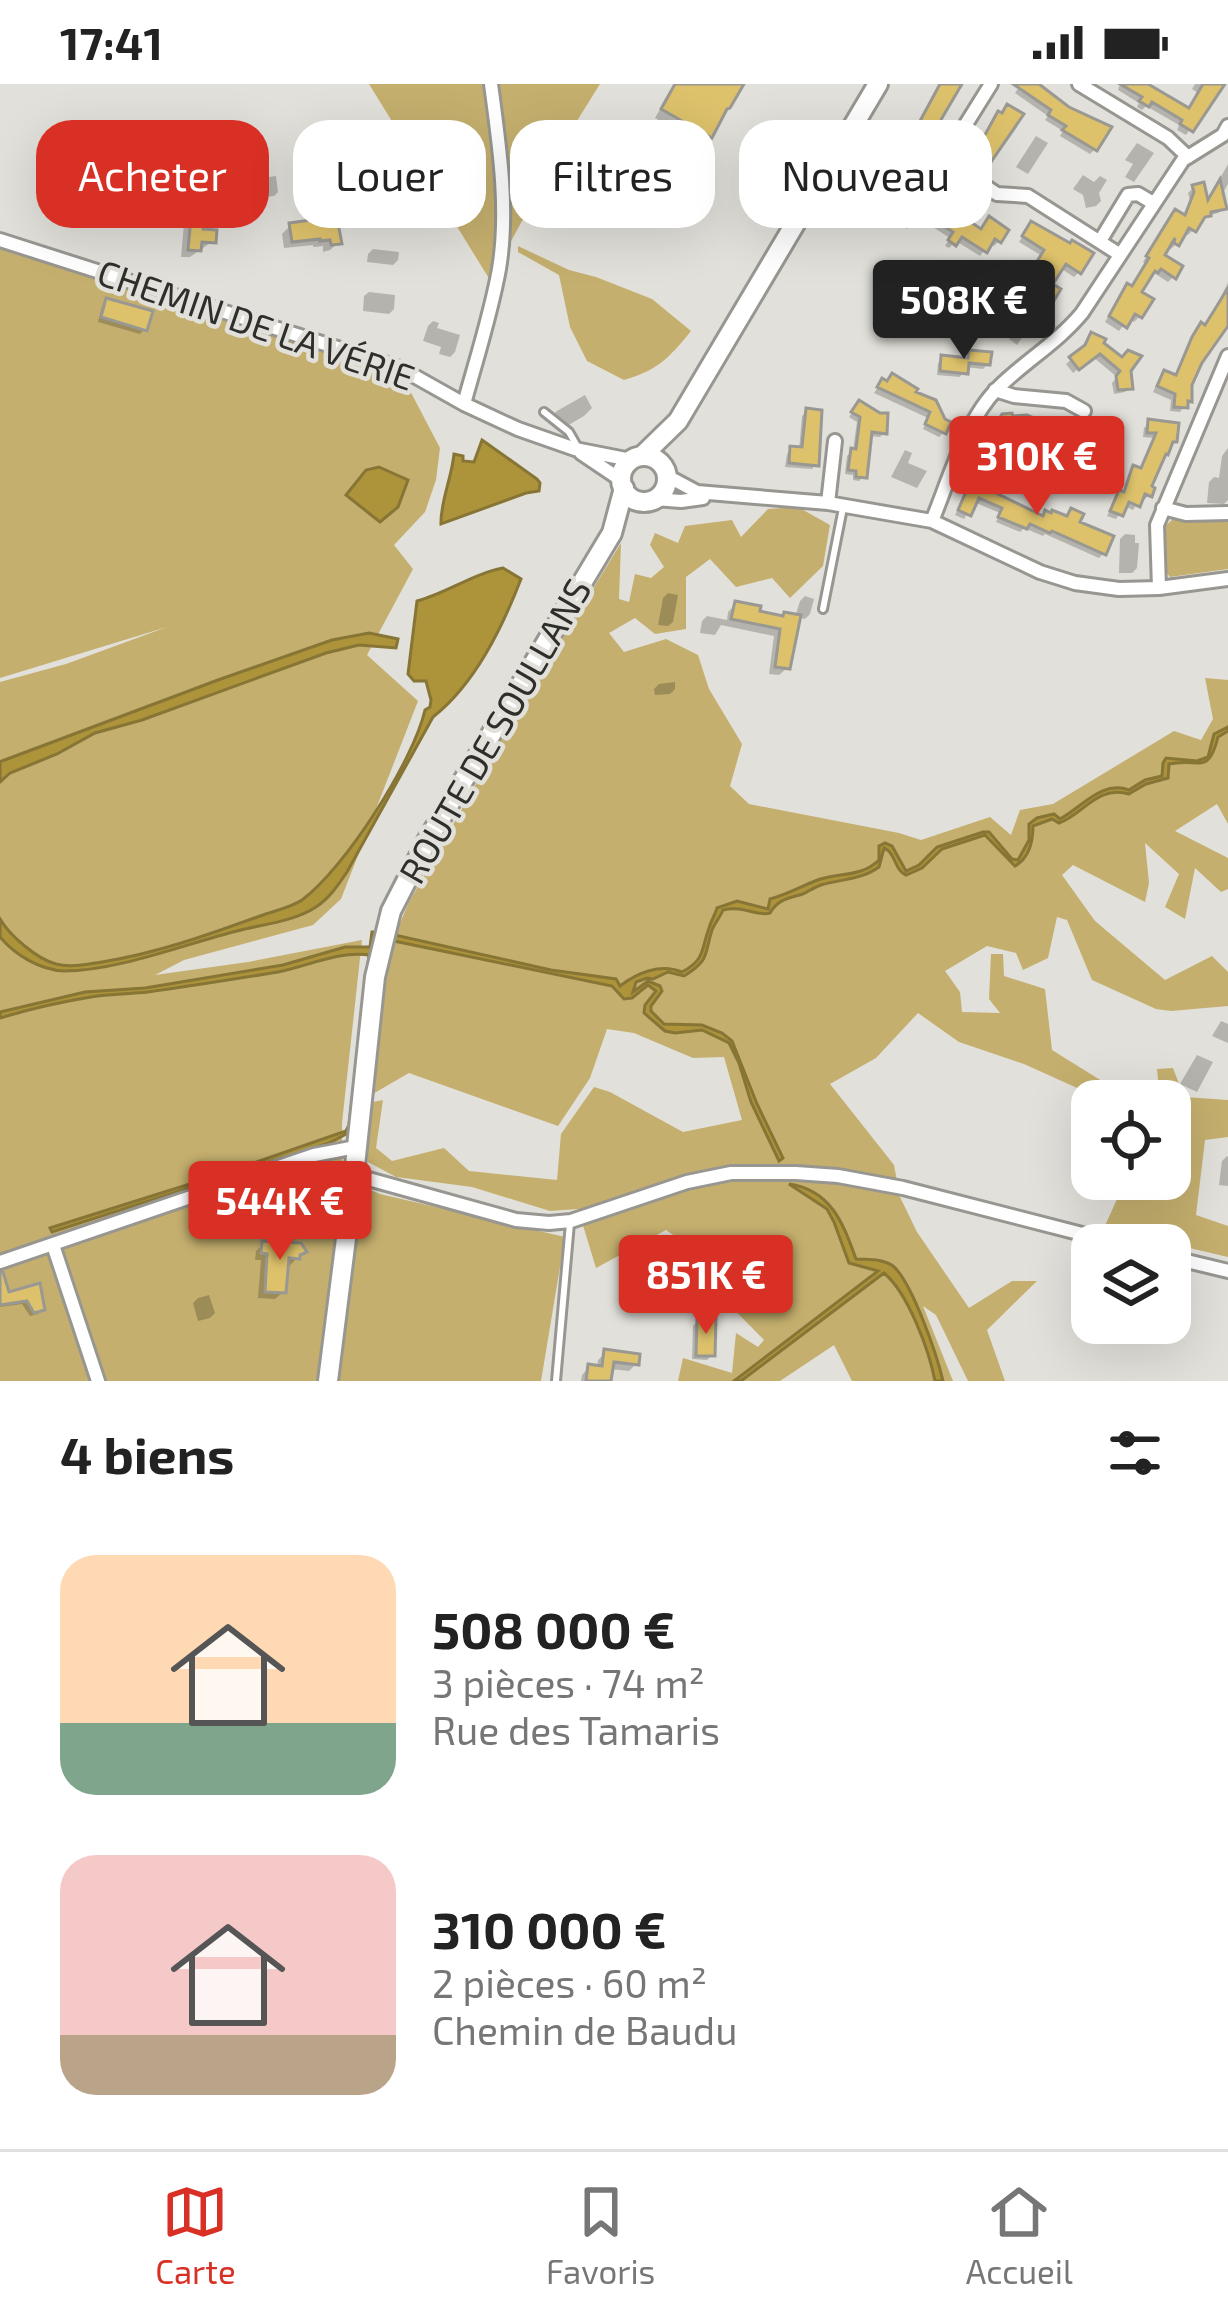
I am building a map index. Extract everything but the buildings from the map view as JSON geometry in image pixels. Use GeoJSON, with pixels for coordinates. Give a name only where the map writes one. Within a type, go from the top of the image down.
{"type":"FeatureCollection","features":[{"type":"Feature","properties":{"kind":"main road"},"geometry":{"type":"LineString","coordinates":[[678,421],[665,489],[651,500],[634,499],[622,484],[624,468],[678,421],[878,84]]}},
{"type":"Feature","properties":{"kind":"main road"},"geometry":{"type":"LineString","coordinates":[[637,458],[657,460],[666,473]]}},
{"type":"Feature","properties":{"kind":"main road","name":"ROUTE DE SOULLANS"},"geometry":{"type":"LineString","coordinates":[[612,533],[622,484]]}},
{"type":"Feature","properties":{"kind":"main road","name":"ROUTE DE SOULLANS"},"geometry":{"type":"LineString","coordinates":[[328,1381],[374,977],[384,932],[405,880],[612,533],[651,500]]}},
{"type":"Feature","properties":{"kind":"street"},"geometry":{"type":"LineString","coordinates":[[464,404],[499,268],[499,144],[490,84]]}},
{"type":"Feature","properties":{"kind":"street"},"geometry":{"type":"LineString","coordinates":[[969,120],[991,84]]}},
{"type":"Feature","properties":{"kind":"street"},"geometry":{"type":"LineString","coordinates":[[1079,84],[1168,138],[1188,157]]}},
{"type":"Feature","properties":{"kind":"street"},"geometry":{"type":"LineString","coordinates":[[932,521],[974,420],[995,390],[1065,334],[1188,157],[1223,135],[1228,126]]}},
{"type":"Feature","properties":{"kind":"street"},"geometry":{"type":"LineString","coordinates":[[992,191],[1028,196],[1119,254]]}},
{"type":"Feature","properties":{"kind":"street"},"geometry":{"type":"LineString","coordinates":[[1100,242],[1128,195],[1138,194],[1153,202]]}},
{"type":"Feature","properties":{"kind":"street","name":"CHEMIN DE LA VÉRIE"},"geometry":{"type":"LineString","coordinates":[[0,240],[400,368],[518,429],[576,449],[637,458]]}},
{"type":"Feature","properties":{"kind":"street"},"geometry":{"type":"LineString","coordinates":[[1159,588],[1156,525],[1228,356]]}},
{"type":"Feature","properties":{"kind":"street"},"geometry":{"type":"LineString","coordinates":[[995,390],[1066,401],[1084,411]]}},
{"type":"Feature","properties":{"kind":"street"},"geometry":{"type":"LineString","coordinates":[[828,502],[835,441]]}},
{"type":"Feature","properties":{"kind":"street","name":"CHEMIN DE LA VÉRIE"},"geometry":{"type":"LineString","coordinates":[[576,449],[622,484]]}},
{"type":"Feature","properties":{"kind":"street"},"geometry":{"type":"LineString","coordinates":[[666,473],[697,492],[828,502],[932,521],[1040,572],[1075,583],[1159,588],[1228,579]]}},
{"type":"Feature","properties":{"kind":"street"},"geometry":{"type":"LineString","coordinates":[[651,500],[722,495]]}},
{"type":"Feature","properties":{"kind":"street"},"geometry":{"type":"LineString","coordinates":[[1163,508],[1186,514],[1228,513]]}},
{"type":"Feature","properties":{"kind":"street"},"geometry":{"type":"LineString","coordinates":[[0,1262],[314,1154],[356,1147]]}},
{"type":"Feature","properties":{"kind":"street"},"geometry":{"type":"LineString","coordinates":[[354,1175],[516,1220],[549,1223],[571,1221],[687,1182],[731,1173],[838,1176],[1071,1231]]}},
{"type":"Feature","properties":{"kind":"street"},"geometry":{"type":"LineString","coordinates":[[53,1244],[98,1381]]}},
{"type":"Feature","properties":{"kind":"street"},"geometry":{"type":"LineString","coordinates":[[1191,1262],[1228,1271]]}},
{"type":"Feature","properties":{"kind":"lane"},"geometry":{"type":"LineString","coordinates":[[544,412],[569,432],[576,449]]}},
{"type":"Feature","properties":{"kind":"lane"},"geometry":{"type":"LineString","coordinates":[[823,609],[844,505]]}},
{"type":"Feature","properties":{"kind":"lane"},"geometry":{"type":"LineString","coordinates":[[556,1381],[571,1221]]}},
{"type":"Feature","properties":{"kind":"shaded area"},"geometry":{"type":"Polygon","coordinates":[[[369,84],[600,84],[578,120],[510,120],[510,228],[518,228],[490,280],[458,228],[486,228],[486,120],[391,120],[369,84]]]}},
{"type":"Feature","properties":{"kind":"shaded area"},"geometry":{"type":"Polygon","coordinates":[[[518,246],[652,299],[691,331],[662,362],[624,380],[587,361],[570,327],[559,275],[518,252],[518,246]]]}},
{"type":"Feature","properties":{"kind":"shaded area"},"geometry":{"type":"Polygon","coordinates":[[[0,248],[310,345],[406,383],[440,448],[425,512],[394,545],[413,569],[367,655],[418,701],[341,899],[313,925],[184,960],[155,975],[362,940],[342,1123],[342,1178],[380,1194],[565,1237],[541,1381],[0,1381],[0,682],[167,627],[0,678],[0,248]]]}},
{"type":"Feature","properties":{"kind":"shaded area"},"geometry":{"type":"Polygon","coordinates":[[[482,440],[537,479],[539,491],[441,524],[454,454],[474,462],[482,440]]]}},
{"type":"Feature","properties":{"kind":"shaded area"},"geometry":{"type":"Polygon","coordinates":[[[379,467],[408,480],[398,507],[380,522],[346,495],[366,470],[379,467]]]}},
{"type":"Feature","properties":{"kind":"shaded area"},"geometry":{"type":"Polygon","coordinates":[[[798,507],[830,525],[823,566],[790,598],[772,578],[736,587],[710,559],[686,577],[686,629],[655,634],[635,618],[609,633],[624,652],[666,639],[698,655],[709,689],[742,744],[730,786],[749,804],[921,840],[990,817],[1011,835],[1020,810],[1053,804],[1174,731],[1201,740],[1213,719],[1205,678],[1228,680],[1228,824],[1217,804],[1175,831],[1228,858],[1228,889],[1221,892],[1195,868],[1185,919],[1165,907],[1179,874],[1145,843],[1149,883],[1145,902],[1073,865],[1062,875],[1095,921],[1165,980],[1212,956],[1228,972],[1228,1006],[1156,1009],[1092,980],[1067,920],[1057,917],[1048,958],[1023,970],[1016,953],[987,946],[945,971],[960,992],[962,1012],[1000,1013],[989,999],[991,954],[1003,954],[1004,976],[1045,989],[1052,1050],[1100,1080],[1071,1080],[1071,1085],[959,1042],[918,1013],[876,1058],[830,1084],[894,1165],[900,1197],[917,1232],[969,1308],[1012,1281],[1037,1281],[987,1330],[1005,1381],[968,1381],[936,1315],[923,1306],[953,1381],[852,1381],[834,1345],[780,1381],[678,1381],[683,1358],[732,1373],[736,1333],[758,1347],[764,1340],[707,1282],[683,1280],[682,1241],[666,1230],[596,1268],[578,1209],[550,1211],[472,1187],[396,1177],[368,1162],[364,1144],[373,1102],[383,1100],[376,1148],[392,1161],[444,1148],[469,1171],[557,1180],[561,1134],[594,1087],[683,1132],[742,1120],[724,1057],[693,1058],[634,1033],[607,1029],[590,1078],[558,1126],[409,1073],[371,1095],[388,951],[409,902],[621,543],[619,599],[629,602],[635,574],[651,578],[664,567],[650,545],[655,533],[678,543],[685,526],[732,520],[741,537],[768,509],[798,507]]]}},
{"type":"Feature","properties":{"kind":"shaded area"},"geometry":{"type":"Polygon","coordinates":[[[1183,517],[1187,521],[1228,518],[1228,569],[1170,577],[1163,560],[1163,528],[1183,517]]]}},
{"type":"Feature","properties":{"kind":"shaded area"},"geometry":{"type":"Polygon","coordinates":[[[503,568],[521,579],[496,635],[462,688],[433,717],[347,872],[321,903],[288,919],[85,970],[37,965],[0,937],[0,919],[41,957],[61,965],[85,965],[182,943],[302,900],[357,840],[392,785],[430,707],[426,681],[414,681],[408,674],[417,601],[503,568]]]}},
{"type":"Feature","properties":{"kind":"shaded area"},"geometry":{"type":"Polygon","coordinates":[[[369,633],[398,639],[396,648],[359,645],[326,653],[95,733],[0,782],[2,761],[332,640],[369,633]]]}},
{"type":"Feature","properties":{"kind":"shaded area"},"geometry":{"type":"Polygon","coordinates":[[[1228,727],[1206,761],[1169,764],[1168,778],[1129,794],[1108,793],[1059,823],[1052,819],[1033,826],[1029,849],[1015,866],[985,835],[942,849],[922,868],[906,875],[884,848],[879,867],[872,871],[784,900],[770,913],[723,910],[698,966],[684,976],[668,972],[636,982],[633,992],[648,981],[660,986],[651,1011],[664,1024],[702,1025],[732,1041],[783,1158],[779,1161],[729,1043],[702,1030],[665,1031],[644,1013],[656,991],[648,985],[624,999],[612,986],[394,941],[395,935],[551,970],[616,979],[620,986],[649,971],[682,972],[699,958],[717,908],[737,901],[768,909],[770,899],[823,878],[872,866],[879,860],[879,846],[885,843],[892,846],[906,871],[937,847],[983,832],[989,832],[1018,860],[1029,840],[1029,824],[1037,818],[1054,814],[1060,819],[1101,792],[1129,790],[1162,776],[1166,758],[1197,761],[1208,757],[1214,734],[1228,727]]]}},
{"type":"Feature","properties":{"kind":"shaded area"},"geometry":{"type":"Polygon","coordinates":[[[372,932],[376,932],[348,1133],[52,1232],[50,1228],[346,1131],[369,955],[334,957],[197,985],[79,999],[0,1018],[0,1012],[85,992],[145,988],[283,965],[345,947],[370,947],[372,932]]]}},
{"type":"Feature","properties":{"kind":"shaded area"},"geometry":{"type":"Polygon","coordinates":[[[1173,1068],[1178,1080],[1158,1080],[1157,1069],[1173,1068]]]}},
{"type":"Feature","properties":{"kind":"shaded area"},"geometry":{"type":"Polygon","coordinates":[[[1191,1097],[1228,1100],[1228,1137],[1205,1140],[1196,1215],[1228,1226],[1228,1257],[1191,1248],[1191,1224],[1106,1224],[1117,1200],[1191,1200],[1191,1097]]]}},
{"type":"Feature","properties":{"kind":"shaded area"},"geometry":{"type":"Polygon","coordinates":[[[789,1184],[825,1201],[840,1221],[856,1259],[884,1262],[900,1274],[923,1320],[943,1381],[935,1381],[916,1323],[884,1273],[741,1381],[734,1381],[878,1271],[849,1263],[827,1209],[789,1184]]]}}]}
